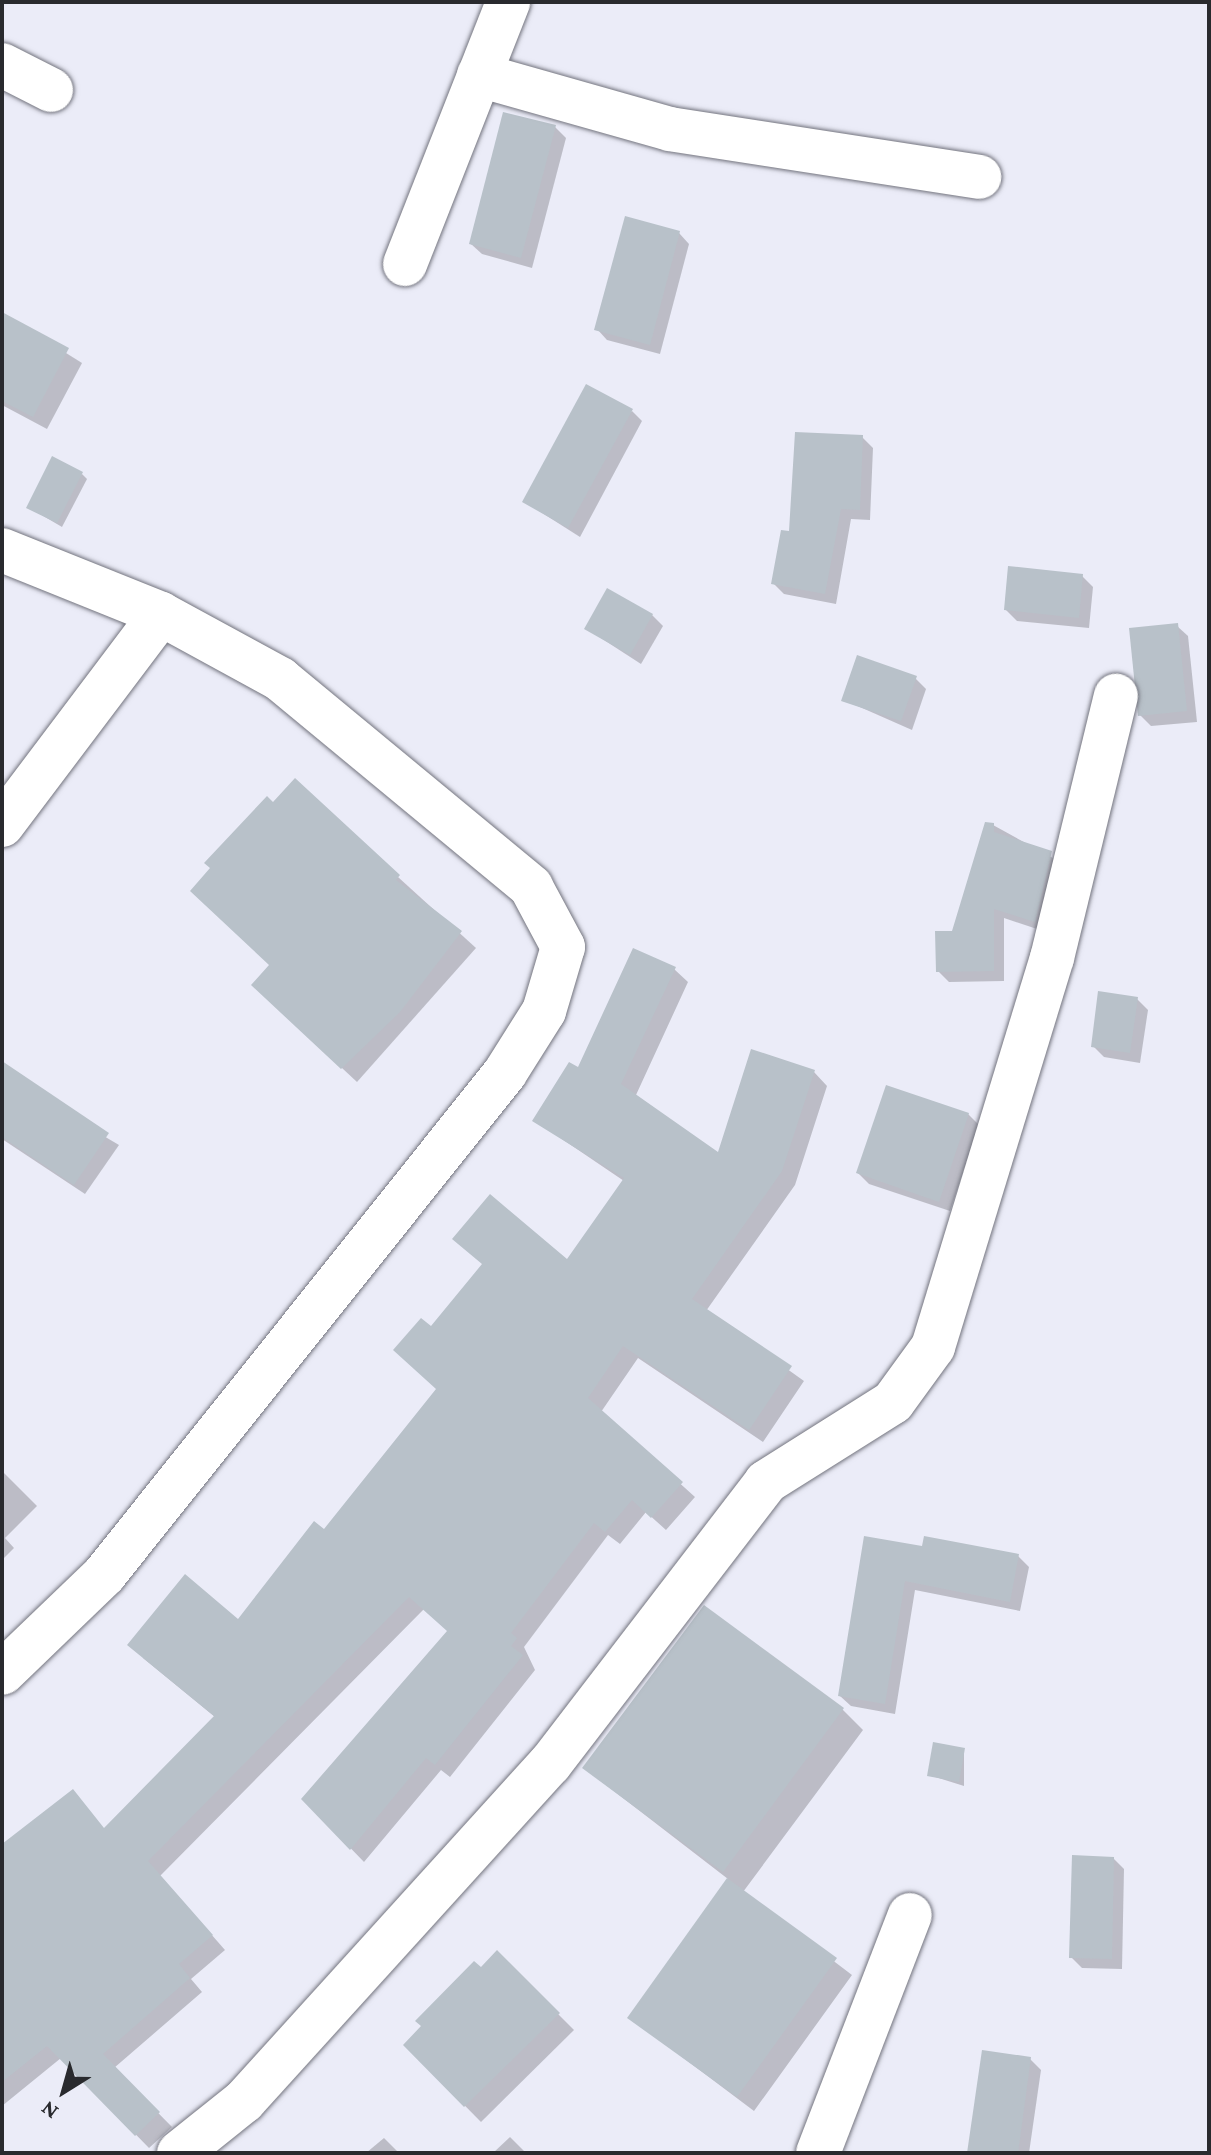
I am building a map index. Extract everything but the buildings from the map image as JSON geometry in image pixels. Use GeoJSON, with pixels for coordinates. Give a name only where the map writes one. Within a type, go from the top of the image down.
{"type":"FeatureCollection","features":[{"type":"Feature","properties":{"kind":"street"},"geometry":{"type":"LineString","coordinates":[[405,264],[479,75],[496,7]]}},
{"type":"Feature","properties":{"kind":"street"},"geometry":{"type":"LineString","coordinates":[[2,65],[51,90]]}},
{"type":"Feature","properties":{"kind":"street"},"geometry":{"type":"LineString","coordinates":[[479,75],[670,129],[979,177]]}},
{"type":"Feature","properties":{"kind":"street"},"geometry":{"type":"LineString","coordinates":[[2,550],[161,614],[280,679],[531,887],[563,947],[544,1011],[505,1073],[104,1575],[2,1673]]}},
{"type":"Feature","properties":{"kind":"street"},"geometry":{"type":"LineString","coordinates":[[2,825],[161,614]]}},
{"type":"Feature","properties":{"kind":"street"},"geometry":{"type":"LineString","coordinates":[[179,2153],[244,2101],[550,1764],[766,1482],[893,1402],[933,1347],[1052,958],[1116,696]]}},
{"type":"Feature","properties":{"kind":"street"},"geometry":{"type":"LineString","coordinates":[[818,2153],[910,1915]]}}]}
